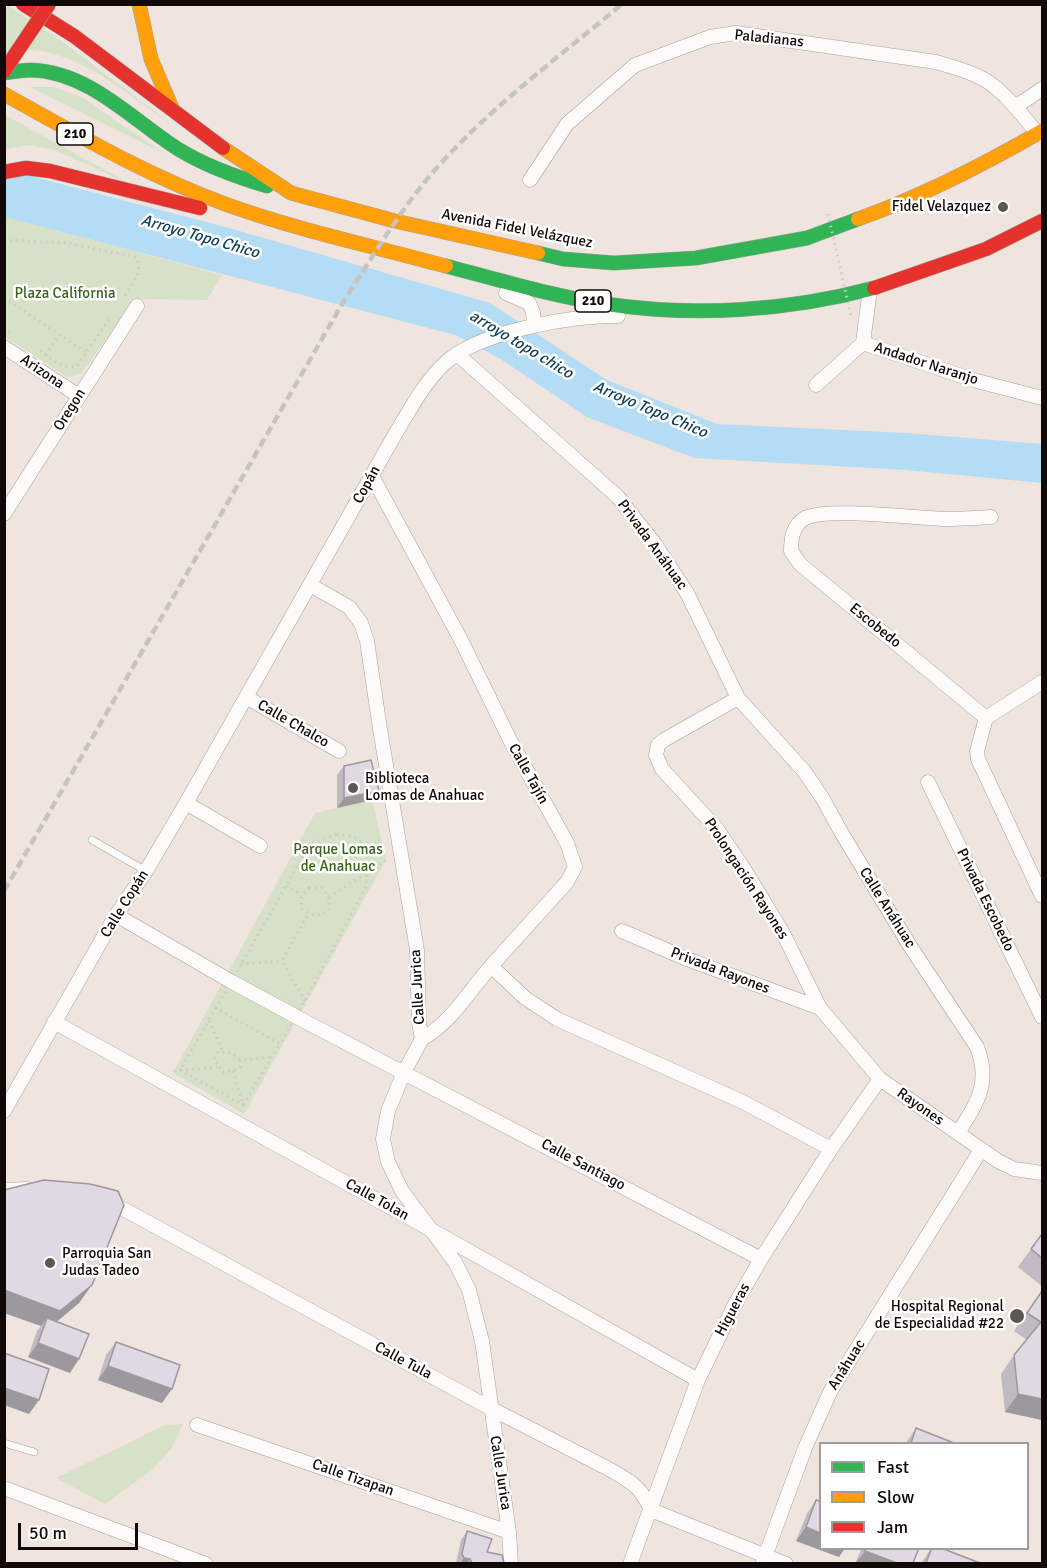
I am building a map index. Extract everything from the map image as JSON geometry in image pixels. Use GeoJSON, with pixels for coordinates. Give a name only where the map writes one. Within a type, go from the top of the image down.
{"type":"FeatureCollection","features":[{"type":"Feature","properties":{"kind":"highway","name":"Avenida Fidel Velázquez"},"geometry":{"type":"LineString","coordinates":[[23,4],[74,36],[215,142],[291,193],[372,215],[563,259],[614,263],[696,258],[807,238],[888,209],[980,166],[1040,133]]}},
{"type":"Feature","properties":{"kind":"highway"},"geometry":{"type":"LineString","coordinates":[[4,72],[49,4]]}},
{"type":"Feature","properties":{"kind":"highway"},"geometry":{"type":"LineString","coordinates":[[139,4],[151,59],[174,111]]}},
{"type":"Feature","properties":{"kind":"highway"},"geometry":{"type":"LineString","coordinates":[[4,72],[30,69],[62,74],[90,86],[147,129],[179,149],[231,176],[291,193]]}},
{"type":"Feature","properties":{"kind":"highway","name":"210"},"geometry":{"type":"LineString","coordinates":[[4,94],[147,171],[195,193],[251,214],[585,300],[658,309],[731,310],[800,302],[870,289],[976,254],[1042,221]]}},
{"type":"Feature","properties":{"kind":"highway"},"geometry":{"type":"LineString","coordinates":[[4,172],[27,168],[50,171],[108,183],[208,210],[251,214]]}},
{"type":"Feature","properties":{"kind":"street","name":"Paladianas"},"geometry":{"type":"LineString","coordinates":[[530,180],[567,124],[635,65],[710,37],[736,33],[936,62],[964,70],[987,80],[1040,133]]}},
{"type":"Feature","properties":{"kind":"street"},"geometry":{"type":"LineString","coordinates":[[1015,107],[1042,89]]}},
{"type":"Feature","properties":{"kind":"street"},"geometry":{"type":"LineString","coordinates":[[415,257],[524,300],[531,306],[530,327]]}},
{"type":"Feature","properties":{"kind":"street","name":"Andador Naranjo"},"geometry":{"type":"LineString","coordinates":[[870,289],[863,343],[977,381],[1042,398]]}},
{"type":"Feature","properties":{"kind":"street","name":"Oregon"},"geometry":{"type":"LineString","coordinates":[[4,514],[8,499],[137,306]]}},
{"type":"Feature","properties":{"kind":"street","name":"Copán"},"geometry":{"type":"LineString","coordinates":[[246,697],[422,391],[433,375],[457,354],[475,343],[530,327],[593,316],[687,321],[731,310]]}},
{"type":"Feature","properties":{"kind":"street"},"geometry":{"type":"LineString","coordinates":[[816,385],[863,343]]}},
{"type":"Feature","properties":{"kind":"street","name":"Arizona"},"geometry":{"type":"LineString","coordinates":[[4,347],[79,396]]}},
{"type":"Feature","properties":{"kind":"street","name":"Privada Anáhuac"},"geometry":{"type":"LineString","coordinates":[[457,354],[582,468],[618,497],[655,544],[687,593],[738,698]]}},
{"type":"Feature","properties":{"kind":"street","name":"Calle Tajín"},"geometry":{"type":"LineString","coordinates":[[372,476],[460,638],[510,740],[567,843],[574,867],[567,882],[491,966],[448,1019],[437,1030],[422,1039]]}},
{"type":"Feature","properties":{"kind":"street","name":"Escobedo"},"geometry":{"type":"LineString","coordinates":[[986,718],[800,564],[791,551],[794,530],[799,522],[817,515],[861,514],[945,519],[991,517]]}},
{"type":"Feature","properties":{"kind":"street","name":"Calle Jurica"},"geometry":{"type":"LineString","coordinates":[[310,585],[349,607],[361,623],[368,641],[417,950],[418,1023],[422,1039],[404,1072],[388,1111],[383,1139],[388,1162],[402,1191],[454,1262],[469,1290],[482,1341],[509,1532],[511,1563]]}},
{"type":"Feature","properties":{"kind":"street"},"geometry":{"type":"LineString","coordinates":[[1042,682],[986,718],[979,742],[978,759],[1042,896]]}},
{"type":"Feature","properties":{"kind":"street","name":"Calle Chalco"},"geometry":{"type":"LineString","coordinates":[[246,697],[339,751]]}},
{"type":"Feature","properties":{"kind":"street","name":"Calle Copán"},"geometry":{"type":"LineString","coordinates":[[4,1111],[116,915],[146,871],[246,697]]}},
{"type":"Feature","properties":{"kind":"street","name":"Prolongación Rayones"},"geometry":{"type":"LineString","coordinates":[[738,698],[664,740],[658,745],[657,759],[662,769],[717,829],[744,869],[783,933],[820,1008]]}},
{"type":"Feature","properties":{"kind":"street","name":"Calle Anáhuac"},"geometry":{"type":"LineString","coordinates":[[738,698],[804,771],[823,799],[904,937],[977,1047],[982,1060],[983,1083],[980,1095],[958,1133]]}},
{"type":"Feature","properties":{"kind":"street","name":"Privada Escobedo"},"geometry":{"type":"LineString","coordinates":[[928,782],[1042,1017]]}},
{"type":"Feature","properties":{"kind":"street"},"geometry":{"type":"LineString","coordinates":[[186,803],[260,846]]}},
{"type":"Feature","properties":{"kind":"street","name":"Calle Santiago"},"geometry":{"type":"LineString","coordinates":[[116,915],[302,1020],[761,1259]]}},
{"type":"Feature","properties":{"kind":"street","name":"Privada Rayones"},"geometry":{"type":"LineString","coordinates":[[622,931],[698,963],[820,1008]]}},
{"type":"Feature","properties":{"kind":"street"},"geometry":{"type":"LineString","coordinates":[[491,966],[525,998],[557,1019],[743,1102],[831,1149]]}},
{"type":"Feature","properties":{"kind":"street","name":"Rayones"},"geometry":{"type":"LineString","coordinates":[[820,1008],[880,1079],[998,1161],[1014,1168],[1042,1173]]}},
{"type":"Feature","properties":{"kind":"street","name":"Calle Tolan"},"geometry":{"type":"LineString","coordinates":[[54,1022],[698,1380]]}},
{"type":"Feature","properties":{"kind":"street","name":"Higueras"},"geometry":{"type":"LineString","coordinates":[[630,1563],[698,1380],[734,1306],[831,1149],[880,1079]]}},
{"type":"Feature","properties":{"kind":"street","name":"Anáhuac"},"geometry":{"type":"LineString","coordinates":[[764,1559],[805,1448],[831,1390],[981,1150]]}},
{"type":"Feature","properties":{"kind":"street"},"geometry":{"type":"LineString","coordinates":[[4,1190],[39,1189]]}},
{"type":"Feature","properties":{"kind":"street","name":"Calle Tula"},"geometry":{"type":"LineString","coordinates":[[97,1199],[127,1211],[490,1408],[624,1477],[643,1492],[651,1510]]}},
{"type":"Feature","properties":{"kind":"street","name":"Calle Tizapan"},"geometry":{"type":"LineString","coordinates":[[197,1425],[509,1532]]}},
{"type":"Feature","properties":{"kind":"street"},"geometry":{"type":"LineString","coordinates":[[4,1488],[206,1563]]}},
{"type":"Feature","properties":{"kind":"street"},"geometry":{"type":"LineString","coordinates":[[651,1510],[764,1559],[786,1563]]}},
{"type":"Feature","properties":{"kind":"lane"},"geometry":{"type":"LineString","coordinates":[[92,840],[146,871]]}},
{"type":"Feature","properties":{"kind":"lane"},"geometry":{"type":"LineString","coordinates":[[4,1443],[34,1452]]}},
{"type":"Feature","properties":{"kind":"path"},"geometry":{"type":"LineString","coordinates":[[828,214],[851,316]]}},
{"type":"Feature","properties":{"kind":"path"},"geometry":{"type":"LineString","coordinates":[[4,240],[66,243],[136,257],[139,263],[136,278],[121,301]]}},
{"type":"Feature","properties":{"kind":"path"},"geometry":{"type":"LineString","coordinates":[[5,300],[87,353]]}},
{"type":"Feature","properties":{"kind":"path"},"geometry":{"type":"LineString","coordinates":[[38,350],[63,365],[74,368],[81,363],[115,309]]}},
{"type":"Feature","properties":{"kind":"path"},"geometry":{"type":"LineString","coordinates":[[4,328],[13,334]]}},
{"type":"Feature","properties":{"kind":"path"},"geometry":{"type":"LineString","coordinates":[[46,355],[59,335]]}},
{"type":"Feature","properties":{"kind":"path"},"geometry":{"type":"LineString","coordinates":[[217,1067],[180,1070],[310,844],[337,834],[357,839],[365,849],[368,872],[366,887],[305,1001],[302,1020],[280,1044],[243,1105],[233,1071]]}},
{"type":"Feature","properties":{"kind":"path"},"geometry":{"type":"LineString","coordinates":[[329,897],[401,851]]}},
{"type":"Feature","properties":{"kind":"path"},"geometry":{"type":"LineString","coordinates":[[286,886],[302,895]]}},
{"type":"Feature","properties":{"kind":"path"},"geometry":{"type":"LineString","coordinates":[[309,888],[322,888],[329,897],[328,912],[318,916],[308,914],[301,908],[302,895],[309,888]]}},
{"type":"Feature","properties":{"kind":"path"},"geometry":{"type":"LineString","coordinates":[[282,962],[308,914]]}},
{"type":"Feature","properties":{"kind":"path"},"geometry":{"type":"LineString","coordinates":[[282,962],[305,1001]]}},
{"type":"Feature","properties":{"kind":"path"},"geometry":{"type":"LineString","coordinates":[[241,964],[282,962]]}},
{"type":"Feature","properties":{"kind":"path"},"geometry":{"type":"LineString","coordinates":[[216,1008],[280,1044]]}},
{"type":"Feature","properties":{"kind":"path"},"geometry":{"type":"LineString","coordinates":[[209,1021],[223,1052]]}},
{"type":"Feature","properties":{"kind":"path"},"geometry":{"type":"LineString","coordinates":[[240,1060],[240,1067],[233,1071],[222,1072],[214,1059],[218,1052],[231,1053],[240,1060],[272,1057]]}},
{"type":"Feature","properties":{"kind":"green space"},"geometry":{"type":"Polygon","coordinates":[[[5,5],[63,42],[171,124],[105,78],[69,59],[32,50],[5,54],[5,5]]]}},
{"type":"Feature","properties":{"kind":"green space"},"geometry":{"type":"Polygon","coordinates":[[[30,87],[54,87],[83,98],[165,154],[30,87]]]}},
{"type":"Feature","properties":{"kind":"green space"},"geometry":{"type":"Polygon","coordinates":[[[5,115],[134,186],[55,150],[29,145],[5,149],[5,115]]]}},
{"type":"Feature","properties":{"kind":"green space","name":"Plaza California"},"geometry":{"type":"Polygon","coordinates":[[[4,216],[222,275],[207,300],[136,299],[81,374],[67,377],[5,337],[4,216]]]}},
{"type":"Feature","properties":{"kind":"green space","name":"Parque Lomas de Anahuac"},"geometry":{"type":"Polygon","coordinates":[[[372,800],[386,860],[244,1114],[173,1073],[315,813],[372,800]]]}},
{"type":"Feature","properties":{"kind":"green space"},"geometry":{"type":"Polygon","coordinates":[[[183,1424],[172,1448],[152,1470],[105,1504],[56,1478],[165,1425],[183,1424]]]}},
{"type":"Feature","properties":{"kind":"water"},"geometry":{"type":"Polygon","coordinates":[[[4,169],[229,228],[490,303],[607,380],[717,424],[907,433],[1042,444],[1042,483],[906,470],[694,458],[587,417],[499,358],[455,335],[5,217],[4,169]]]}},
{"type":"Feature","properties":{"kind":"building"},"geometry":{"type":"Polygon","coordinates":[[[371,760],[379,791],[344,798],[344,766],[371,760]]]}},
{"type":"Feature","properties":{"kind":"building","name":"Parroquia San Judas Tadeo"},"geometry":{"type":"Polygon","coordinates":[[[44,1180],[90,1184],[118,1191],[124,1205],[92,1285],[60,1311],[4,1290],[4,1190],[44,1180]]]}},
{"type":"Feature","properties":{"kind":"building"},"geometry":{"type":"Polygon","coordinates":[[[1042,1234],[1042,1258],[1031,1249],[1042,1234]]]}},
{"type":"Feature","properties":{"kind":"building"},"geometry":{"type":"Polygon","coordinates":[[[1042,1291],[1042,1399],[1018,1394],[1014,1355],[1041,1322],[1027,1313],[1042,1291]]]}},
{"type":"Feature","properties":{"kind":"building"},"geometry":{"type":"Polygon","coordinates":[[[47,1318],[89,1334],[79,1359],[38,1343],[47,1318]]]}},
{"type":"Feature","properties":{"kind":"building"},"geometry":{"type":"Polygon","coordinates":[[[116,1342],[180,1365],[172,1389],[108,1366],[116,1342]]]}},
{"type":"Feature","properties":{"kind":"building"},"geometry":{"type":"Polygon","coordinates":[[[4,1353],[49,1369],[39,1400],[4,1388],[4,1353]]]}},
{"type":"Feature","properties":{"kind":"building"},"geometry":{"type":"Polygon","coordinates":[[[916,1428],[951,1442],[911,1442],[916,1428]]]}},
{"type":"Feature","properties":{"kind":"building"},"geometry":{"type":"Polygon","coordinates":[[[816,1500],[819,1501],[819,1533],[806,1527],[816,1500]]]}},
{"type":"Feature","properties":{"kind":"building"},"geometry":{"type":"Polygon","coordinates":[[[467,1531],[492,1539],[487,1552],[502,1555],[504,1563],[472,1563],[470,1559],[464,1558],[462,1554],[467,1531]]]}},
{"type":"Feature","properties":{"kind":"building"},"geometry":{"type":"Polygon","coordinates":[[[918,1550],[913,1563],[897,1563],[865,1551],[918,1550]]]}},
{"type":"Feature","properties":{"kind":"building"},"geometry":{"type":"Polygon","coordinates":[[[931,1550],[946,1550],[980,1563],[926,1563],[931,1550]]]}},
{"type":"Feature","properties":{"kind":"railway"},"geometry":{"type":"LineString","coordinates":[[4,891],[345,299],[399,217],[434,171],[478,126],[622,4]]}},
{"type":"Feature","properties":{"kind":"traffic: fast"},"geometry":{"type":"LineString","coordinates":[[4,73],[31,70],[72,79],[109,99],[178,149],[199,161],[267,186]]}},
{"type":"Feature","properties":{"kind":"traffic: fast"},"geometry":{"type":"LineString","coordinates":[[538,253],[563,259],[614,263],[696,258],[807,238],[858,219]]}},
{"type":"Feature","properties":{"kind":"traffic: fast"},"geometry":{"type":"LineString","coordinates":[[446,266],[586,301],[673,310],[707,311],[775,307],[874,288]]}},
{"type":"Feature","properties":{"kind":"traffic: slow"},"geometry":{"type":"LineString","coordinates":[[139,4],[151,59],[172,108]]}},
{"type":"Feature","properties":{"kind":"traffic: slow"},"geometry":{"type":"LineString","coordinates":[[4,94],[113,154],[196,193],[280,222],[446,266]]}},
{"type":"Feature","properties":{"kind":"traffic: slow"},"geometry":{"type":"LineString","coordinates":[[858,219],[952,179],[1042,131]]}},
{"type":"Feature","properties":{"kind":"traffic: slow"},"geometry":{"type":"LineString","coordinates":[[223,148],[291,193],[395,221],[538,253]]}},
{"type":"Feature","properties":{"kind":"traffic: jam"},"geometry":{"type":"LineString","coordinates":[[23,4],[74,36],[223,148]]}},
{"type":"Feature","properties":{"kind":"traffic: jam"},"geometry":{"type":"LineString","coordinates":[[4,71],[49,4]]}},
{"type":"Feature","properties":{"kind":"traffic: jam"},"geometry":{"type":"LineString","coordinates":[[4,172],[26,168],[50,171],[200,208]]}},
{"type":"Feature","properties":{"kind":"traffic: jam"},"geometry":{"type":"LineString","coordinates":[[874,288],[986,249],[1042,221]]}},
{"type":"Feature","properties":{"kind":"place","name":"Fidel Velazquez"},"geometry":{"type":"Point","coordinates":[1003,207]}},
{"type":"Feature","properties":{"kind":"place","name":"Biblioteca Lomas de Anahuac"},"geometry":{"type":"Point","coordinates":[353,788]}},
{"type":"Feature","properties":{"kind":"place","name":"Parroquia San Judas Tadeo"},"geometry":{"type":"Point","coordinates":[50,1263]}},
{"type":"Feature","properties":{"kind":"place","name":"Hospital Regional de Especialidad #22"},"geometry":{"type":"Point","coordinates":[1017,1316]}},
{"type":"Feature","properties":{"kind":"water label","name":"Arroyo Topo Chico"},"geometry":{"type":"Point","coordinates":[200,237]}},
{"type":"Feature","properties":{"kind":"water label","name":"arroyo topo chico"},"geometry":{"type":"Point","coordinates":[521,345]}},
{"type":"Feature","properties":{"kind":"water label","name":"Arroyo Topo Chico"},"geometry":{"type":"Point","coordinates":[650,410]}}]}
